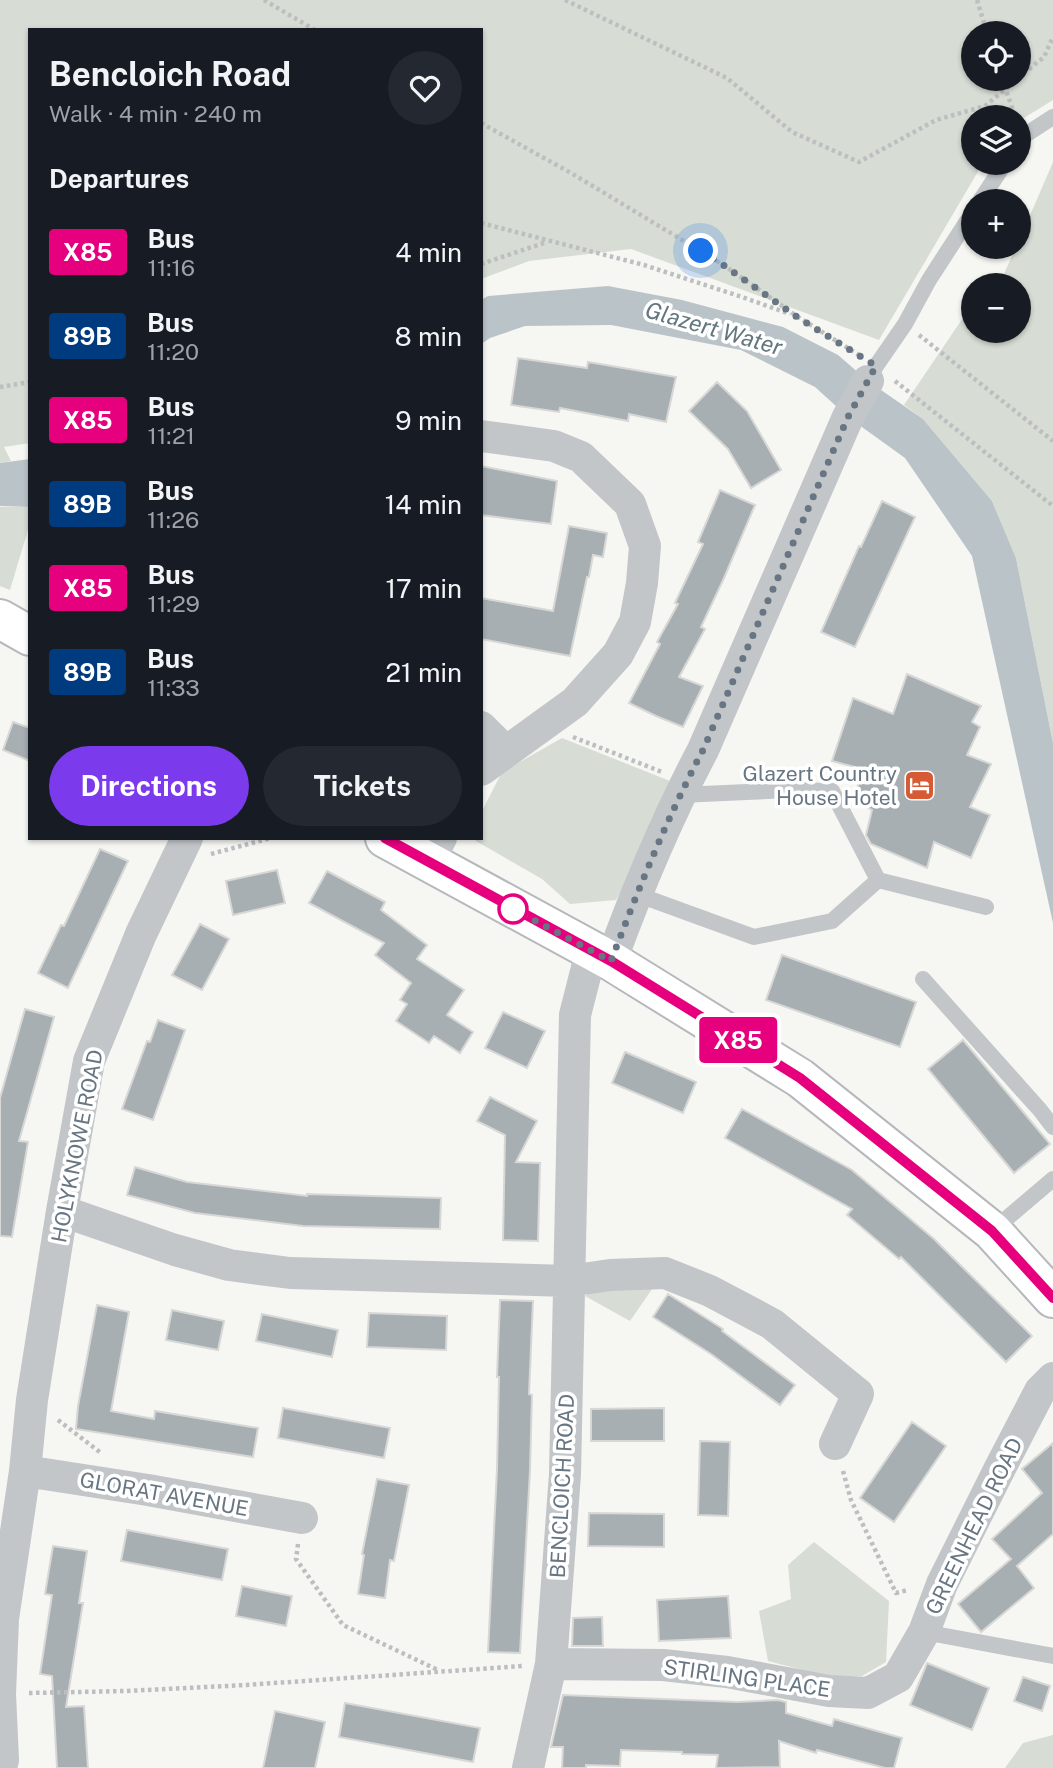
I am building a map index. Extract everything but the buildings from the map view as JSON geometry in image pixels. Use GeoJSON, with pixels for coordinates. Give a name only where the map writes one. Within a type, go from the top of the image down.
{"type":"FeatureCollection","features":[{"type":"Feature","properties":{"kind":"main road"},"geometry":{"type":"LineString","coordinates":[[0,620],[28,635]]}},
{"type":"Feature","properties":{"kind":"main road"},"geometry":{"type":"LineString","coordinates":[[393,840],[434,850],[601,957],[800,1078],[992,1231],[1053,1298]]}},
{"type":"Feature","properties":{"kind":"street","name":"BENCLOICH ROAD"},"geometry":{"type":"LineString","coordinates":[[528,1768],[551,1664],[565,1474],[575,1015],[601,957],[636,894],[683,788],[703,750],[848,417],[872,373]]}},
{"type":"Feature","properties":{"kind":"street"},"geometry":{"type":"LineString","coordinates":[[483,436],[554,446],[581,457],[630,504],[645,546],[635,622],[618,654],[575,702],[493,761],[483,733]]}},
{"type":"Feature","properties":{"kind":"street","name":"HOLYKNOWE ROAD"},"geometry":{"type":"LineString","coordinates":[[1,1768],[3,1602],[25,1471],[32,1400],[62,1211],[89,1061],[141,934],[184,845]]}},
{"type":"Feature","properties":{"kind":"street"},"geometry":{"type":"LineString","coordinates":[[62,1211],[229,1265],[290,1273],[569,1281],[610,1275],[665,1273],[710,1291],[772,1324],[858,1394],[835,1444]]}},
{"type":"Feature","properties":{"kind":"street","name":"GREENHEAD ROAD"},"geometry":{"type":"LineString","coordinates":[[898,1677],[924,1632],[942,1584],[1040,1391],[1053,1378]]}},
{"type":"Feature","properties":{"kind":"street","name":"GLORAT AVENUE"},"geometry":{"type":"LineString","coordinates":[[25,1471],[302,1518]]}},
{"type":"Feature","properties":{"kind":"street","name":"STIRLING PLACE"},"geometry":{"type":"LineString","coordinates":[[551,1664],[663,1665],[727,1672],[829,1690],[867,1693],[898,1677]]}},
{"type":"Feature","properties":{"kind":"lane"},"geometry":{"type":"LineString","coordinates":[[1031,131],[1053,117]]}},
{"type":"Feature","properties":{"kind":"lane"},"geometry":{"type":"LineString","coordinates":[[872,373],[961,231]]}},
{"type":"Feature","properties":{"kind":"lane"},"geometry":{"type":"LineString","coordinates":[[683,788],[832,791],[878,880],[986,906]]}},
{"type":"Feature","properties":{"kind":"lane"},"geometry":{"type":"LineString","coordinates":[[636,894],[754,937],[832,921],[878,880]]}},
{"type":"Feature","properties":{"kind":"lane"},"geometry":{"type":"LineString","coordinates":[[923,979],[1053,1127]]}},
{"type":"Feature","properties":{"kind":"lane"},"geometry":{"type":"LineString","coordinates":[[992,1231],[1053,1179]]}},
{"type":"Feature","properties":{"kind":"lane"},"geometry":{"type":"LineString","coordinates":[[924,1632],[1053,1656]]}},
{"type":"Feature","properties":{"kind":"path"},"geometry":{"type":"LineString","coordinates":[[264,0],[312,28]]}},
{"type":"Feature","properties":{"kind":"path"},"geometry":{"type":"LineString","coordinates":[[565,0],[727,78],[792,132],[859,162],[936,120],[985,106],[1004,91]]}},
{"type":"Feature","properties":{"kind":"path"},"geometry":{"type":"LineString","coordinates":[[977,0],[984,21]]}},
{"type":"Feature","properties":{"kind":"path"},"geometry":{"type":"LineString","coordinates":[[1031,68],[1044,57],[1053,37]]}},
{"type":"Feature","properties":{"kind":"path"},"geometry":{"type":"LineString","coordinates":[[483,124],[571,173],[722,264],[872,373],[982,448],[1053,506]]}},
{"type":"Feature","properties":{"kind":"path"},"geometry":{"type":"LineString","coordinates":[[483,224],[644,265],[797,317]]}},
{"type":"Feature","properties":{"kind":"path"},"geometry":{"type":"LineString","coordinates":[[483,263],[549,241]]}},
{"type":"Feature","properties":{"kind":"path"},"geometry":{"type":"LineString","coordinates":[[905,324],[1053,441]]}},
{"type":"Feature","properties":{"kind":"path"},"geometry":{"type":"LineString","coordinates":[[0,387],[28,382]]}},
{"type":"Feature","properties":{"kind":"path"},"geometry":{"type":"LineString","coordinates":[[542,726],[683,788]]}},
{"type":"Feature","properties":{"kind":"path"},"geometry":{"type":"LineString","coordinates":[[184,845],[201,857],[264,840]]}},
{"type":"Feature","properties":{"kind":"path"},"geometry":{"type":"LineString","coordinates":[[32,1400],[106,1457]]}},
{"type":"Feature","properties":{"kind":"path"},"geometry":{"type":"LineString","coordinates":[[835,1444],[851,1500],[896,1592],[942,1584]]}},
{"type":"Feature","properties":{"kind":"path"},"geometry":{"type":"LineString","coordinates":[[302,1518],[296,1559],[343,1625],[439,1671]]}},
{"type":"Feature","properties":{"kind":"path"},"geometry":{"type":"LineString","coordinates":[[0,1694],[246,1685],[551,1664]]}},
{"type":"Feature","properties":{"kind":"shaded area"},"geometry":{"type":"Polygon","coordinates":[[[0,0],[1053,0],[1053,100],[1031,114],[1031,105],[961,105],[961,175],[976,175],[968,189],[961,189],[961,200],[879,340],[631,249],[529,261],[483,278],[483,28],[28,28],[28,443],[4,447],[11,461],[0,463],[0,0]]]}},
{"type":"Feature","properties":{"kind":"shaded area"},"geometry":{"type":"Polygon","coordinates":[[[1053,162],[1053,743],[1016,558],[992,501],[923,419],[904,405],[961,321],[961,343],[1031,343],[1031,273],[1004,273],[1011,259],[1031,259],[1031,213],[1053,162]]]}},
{"type":"Feature","properties":{"kind":"shaded area"},"geometry":{"type":"Polygon","coordinates":[[[0,507],[28,507],[28,530],[10,590],[0,586],[0,507]]]}},
{"type":"Feature","properties":{"kind":"shaded area"},"geometry":{"type":"Polygon","coordinates":[[[562,738],[670,781],[630,877],[616,900],[570,904],[542,879],[476,841],[483,840],[483,809],[502,772],[562,738]]]}},
{"type":"Feature","properties":{"kind":"shaded area"},"geometry":{"type":"Polygon","coordinates":[[[659,1279],[630,1321],[585,1296],[600,1283],[659,1279]]]}},
{"type":"Feature","properties":{"kind":"shaded area"},"geometry":{"type":"Polygon","coordinates":[[[814,1542],[889,1601],[886,1662],[862,1676],[833,1678],[768,1661],[759,1611],[791,1599],[788,1565],[814,1542]]]}},
{"type":"Feature","properties":{"kind":"shaded area"},"geometry":{"type":"Polygon","coordinates":[[[1053,1735],[1053,1768],[1005,1768],[1023,1743],[1053,1735]]]}},
{"type":"Feature","properties":{"kind":"water","name":"Glazert Water"},"geometry":{"type":"Polygon","coordinates":[[[608,286],[682,300],[783,327],[838,355],[868,381],[923,419],[992,501],[1016,558],[1053,743],[1053,923],[972,556],[905,458],[848,417],[815,387],[741,350],[611,325],[525,326],[483,343],[483,299],[488,296],[608,286]]]}},
{"type":"Feature","properties":{"kind":"water"},"geometry":{"type":"Polygon","coordinates":[[[28,459],[28,507],[0,506],[0,463],[28,459]]]}},
{"type":"Feature","properties":{"kind":"bus line","name":"X85"},"geometry":{"type":"LineString","coordinates":[[389,840],[611,961],[800,1078],[992,1231],[1053,1298]]}},
{"type":"Feature","properties":{"kind":"place","name":"Glazert Country House Hotel"},"geometry":{"type":"Point","coordinates":[920,785]}},
{"type":"Feature","properties":{"kind":"route"},"geometry":{"type":"LineString","coordinates":[[513,909],[611,961],[636,894],[703,750],[848,417],[876,366],[797,317],[701,251]]}}]}
